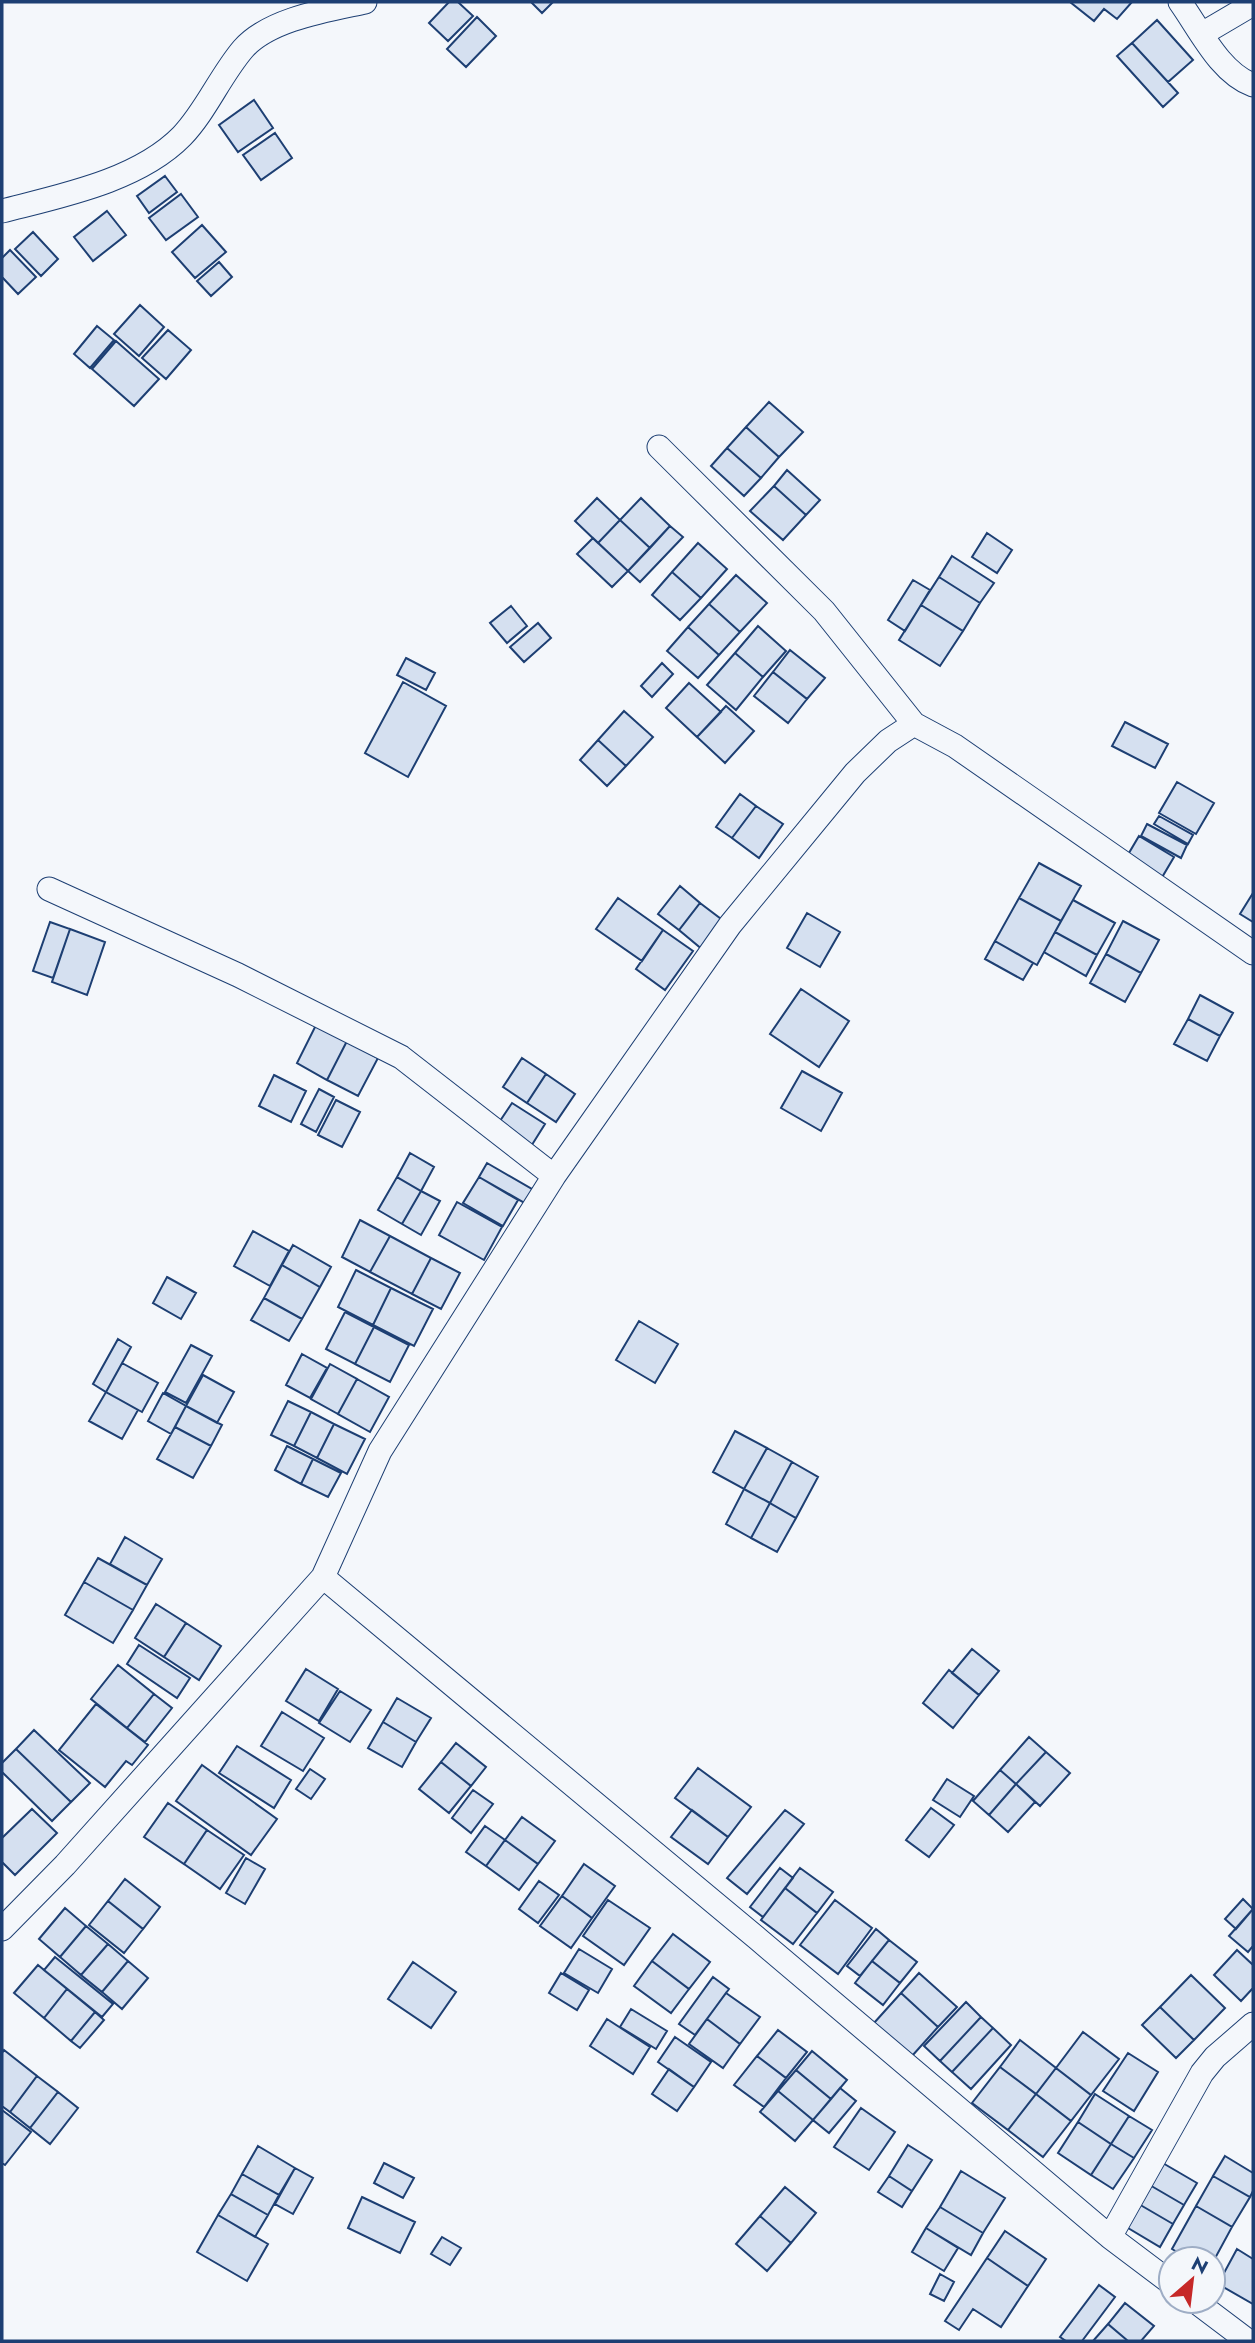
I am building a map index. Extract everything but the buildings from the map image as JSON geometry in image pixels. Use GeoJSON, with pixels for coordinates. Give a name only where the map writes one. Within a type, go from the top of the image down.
{"type":"FeatureCollection","features":[{"type":"Feature","properties":{"kind":"street"},"geometry":{"type":"LineString","coordinates":[[2,211],[86,188],[140,165],[181,136],[239,55],[257,37],[298,18],[365,2]]}},
{"type":"Feature","properties":{"kind":"street"},"geometry":{"type":"LineString","coordinates":[[1180,2],[1229,72],[1253,85]]}},
{"type":"Feature","properties":{"kind":"street"},"geometry":{"type":"LineString","coordinates":[[1202,34],[1253,4]]}},
{"type":"Feature","properties":{"kind":"street"},"geometry":{"type":"LineString","coordinates":[[659,447],[824,611],[914,724],[955,746],[1253,953]]}},
{"type":"Feature","properties":{"kind":"street"},"geometry":{"type":"LineString","coordinates":[[2,1929],[65,1865],[323,1577],[380,1451],[554,1176],[730,925],[855,773],[888,741],[914,724]]}},
{"type":"Feature","properties":{"kind":"street"},"geometry":{"type":"LineString","coordinates":[[49,889],[238,975],[401,1057],[554,1176]]}},
{"type":"Feature","properties":{"kind":"street"},"geometry":{"type":"LineString","coordinates":[[323,1577],[779,1956],[1110,2237],[1157,2272]]}},
{"type":"Feature","properties":{"kind":"street"},"geometry":{"type":"LineString","coordinates":[[1110,2237],[1202,2073],[1215,2057],[1253,2024]]}},
{"type":"Feature","properties":{"kind":"street"},"geometry":{"type":"LineString","coordinates":[[1214,2315],[1248,2341]]}}]}
